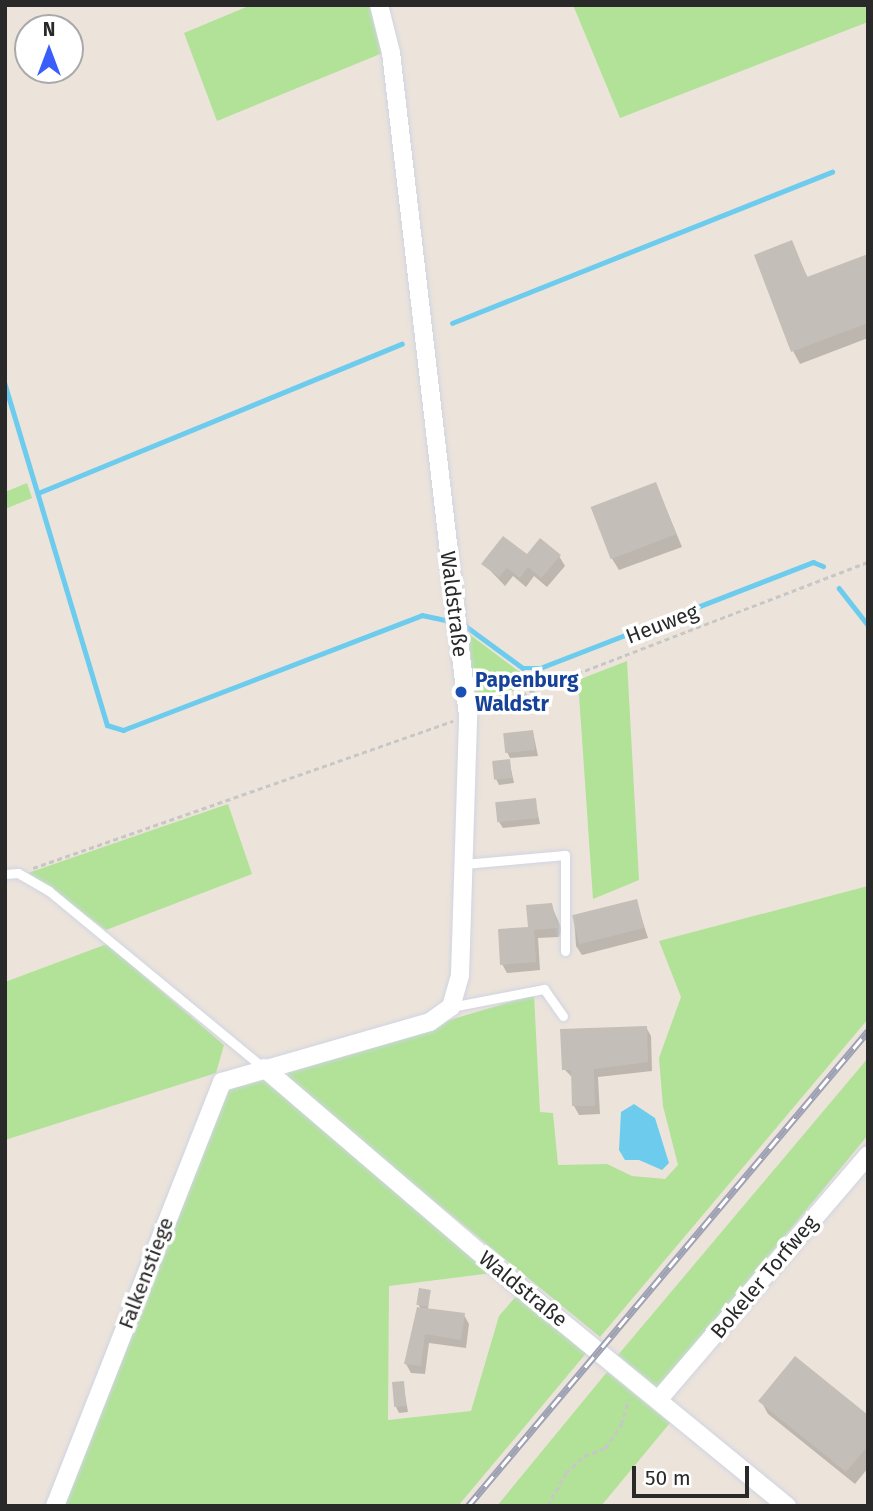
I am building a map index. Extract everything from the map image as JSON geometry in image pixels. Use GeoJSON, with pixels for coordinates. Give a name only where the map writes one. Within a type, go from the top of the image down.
{"type":"FeatureCollection","features":[{"type":"Feature","properties":{"kind":"street","name":"Waldstraße"},"geometry":{"type":"LineString","coordinates":[[379,5],[391,53],[468,716],[460,975],[451,1007]]}},
{"type":"Feature","properties":{"kind":"street"},"geometry":{"type":"LineString","coordinates":[[264,1068],[430,1022],[451,1007]]}},
{"type":"Feature","properties":{"kind":"street","name":"Waldstraße"},"geometry":{"type":"LineString","coordinates":[[264,1068],[634,1381],[787,1506]]}},
{"type":"Feature","properties":{"kind":"street","name":"Falkenstiege"},"geometry":{"type":"LineString","coordinates":[[55,1506],[217,1091],[222,1082],[264,1068]]}},
{"type":"Feature","properties":{"kind":"street","name":"Bokeler Torfweg"},"geometry":{"type":"LineString","coordinates":[[659,1399],[868,1154]]}},
{"type":"Feature","properties":{"kind":"lane"},"geometry":{"type":"LineString","coordinates":[[464,864],[565,855],[565,951]]}},
{"type":"Feature","properties":{"kind":"lane"},"geometry":{"type":"LineString","coordinates":[[5,874],[18,873]]}},
{"type":"Feature","properties":{"kind":"lane","name":"Waldstraße"},"geometry":{"type":"LineString","coordinates":[[18,873],[49,891],[264,1068]]}},
{"type":"Feature","properties":{"kind":"lane"},"geometry":{"type":"LineString","coordinates":[[451,1007],[544,989],[563,1016]]}},
{"type":"Feature","properties":{"kind":"path","name":"Heuweg"},"geometry":{"type":"LineString","coordinates":[[18,873],[468,716],[868,562]]}},
{"type":"Feature","properties":{"kind":"path"},"geometry":{"type":"LineString","coordinates":[[547,1506],[566,1473],[584,1456],[605,1448],[621,1425],[634,1381]]}},
{"type":"Feature","properties":{"kind":"green space"},"geometry":{"type":"Polygon","coordinates":[[[251,5],[372,5],[385,52],[217,121],[184,33],[251,5]]]}},
{"type":"Feature","properties":{"kind":"green space"},"geometry":{"type":"Polygon","coordinates":[[[573,5],[868,5],[868,22],[620,118],[573,5]]]}},
{"type":"Feature","properties":{"kind":"green space"},"geometry":{"type":"Polygon","coordinates":[[[27,483],[32,498],[5,509],[5,492],[27,483]]]}},
{"type":"Feature","properties":{"kind":"green space"},"geometry":{"type":"Polygon","coordinates":[[[465,631],[521,673],[546,679],[474,705],[465,631]]]}},
{"type":"Feature","properties":{"kind":"green space"},"geometry":{"type":"Polygon","coordinates":[[[627,661],[639,880],[593,899],[578,680],[627,661]]]}},
{"type":"Feature","properties":{"kind":"green space"},"geometry":{"type":"Polygon","coordinates":[[[228,804],[252,874],[106,930],[28,873],[228,804]]]}},
{"type":"Feature","properties":{"kind":"green space"},"geometry":{"type":"Polygon","coordinates":[[[868,886],[868,1019],[600,1337],[288,1081],[288,1068],[534,995],[540,1112],[553,1113],[558,1165],[607,1164],[632,1176],[665,1179],[678,1165],[663,1106],[659,1058],[681,997],[659,941],[868,886]]]}},
{"type":"Feature","properties":{"kind":"green space"},"geometry":{"type":"Polygon","coordinates":[[[107,944],[224,1045],[216,1073],[5,1140],[5,982],[107,944]]]}},
{"type":"Feature","properties":{"kind":"green space"},"geometry":{"type":"Polygon","coordinates":[[[868,1058],[868,1135],[659,1389],[618,1355],[868,1058]]]}},
{"type":"Feature","properties":{"kind":"green space"},"geometry":{"type":"Polygon","coordinates":[[[264,1076],[492,1273],[389,1286],[388,1420],[471,1411],[499,1316],[518,1294],[588,1351],[458,1506],[62,1506],[227,1085],[264,1076]]]}},
{"type":"Feature","properties":{"kind":"green space"},"geometry":{"type":"Polygon","coordinates":[[[607,1372],[670,1423],[601,1506],[497,1506],[607,1372]]]}},
{"type":"Feature","properties":{"kind":"water"},"geometry":{"type":"Polygon","coordinates":[[[634,1104],[655,1118],[669,1163],[662,1170],[639,1160],[625,1160],[619,1150],[621,1112],[634,1104]]]}},
{"type":"Feature","properties":{"kind":"building"},"geometry":{"type":"Polygon","coordinates":[[[792,240],[807,277],[868,254],[868,323],[791,352],[754,255],[792,240]]]}},
{"type":"Feature","properties":{"kind":"building"},"geometry":{"type":"Polygon","coordinates":[[[656,482],[676,534],[611,559],[591,507],[656,482]]]}},
{"type":"Feature","properties":{"kind":"building"},"geometry":{"type":"Polygon","coordinates":[[[503,536],[527,554],[540,538],[561,555],[541,578],[528,567],[520,578],[507,568],[499,577],[481,564],[503,536]]]}},
{"type":"Feature","properties":{"kind":"building"},"geometry":{"type":"Polygon","coordinates":[[[533,730],[535,750],[505,753],[503,733],[533,730]]]}},
{"type":"Feature","properties":{"kind":"building"},"geometry":{"type":"Polygon","coordinates":[[[510,759],[512,778],[494,780],[492,761],[510,759]]]}},
{"type":"Feature","properties":{"kind":"building"},"geometry":{"type":"Polygon","coordinates":[[[536,798],[538,818],[497,822],[495,802],[536,798]]]}},
{"type":"Feature","properties":{"kind":"building"},"geometry":{"type":"Polygon","coordinates":[[[637,899],[644,928],[579,944],[572,915],[637,899]]]}},
{"type":"Feature","properties":{"kind":"building"},"geometry":{"type":"Polygon","coordinates":[[[552,903],[558,928],[534,930],[536,962],[500,965],[498,929],[528,927],[526,905],[552,903]]]}},
{"type":"Feature","properties":{"kind":"building"},"geometry":{"type":"Polygon","coordinates":[[[647,1026],[648,1062],[594,1069],[595,1106],[572,1106],[571,1070],[562,1070],[560,1029],[647,1026]]]}},
{"type":"Feature","properties":{"kind":"building"},"geometry":{"type":"Polygon","coordinates":[[[419,1288],[431,1290],[428,1307],[416,1305],[419,1288]]]}},
{"type":"Feature","properties":{"kind":"building"},"geometry":{"type":"Polygon","coordinates":[[[417,1307],[465,1313],[461,1340],[425,1334],[421,1366],[404,1364],[417,1307]]]}},
{"type":"Feature","properties":{"kind":"building"},"geometry":{"type":"Polygon","coordinates":[[[795,1356],[868,1415],[868,1446],[846,1472],[758,1401],[795,1356]]]}},
{"type":"Feature","properties":{"kind":"building"},"geometry":{"type":"Polygon","coordinates":[[[404,1381],[406,1406],[394,1407],[392,1382],[404,1381]]]}},
{"type":"Feature","properties":{"kind":"waterway"},"geometry":{"type":"LineString","coordinates":[[452,323],[832,172]]}},
{"type":"Feature","properties":{"kind":"waterway"},"geometry":{"type":"LineString","coordinates":[[38,493],[402,344]]}},
{"type":"Feature","properties":{"kind":"waterway"},"geometry":{"type":"LineString","coordinates":[[5,384],[107,725],[123,730],[422,615],[454,622]]}},
{"type":"Feature","properties":{"kind":"waterway"},"geometry":{"type":"LineString","coordinates":[[463,624],[523,668],[540,668],[813,562],[823,566]]}},
{"type":"Feature","properties":{"kind":"waterway"},"geometry":{"type":"LineString","coordinates":[[839,588],[868,625]]}},
{"type":"Feature","properties":{"kind":"railway"},"geometry":{"type":"LineString","coordinates":[[468,1506],[868,1031]]}},
{"type":"Feature","properties":{"kind":"place","name":"Papenburg Waldstr"},"geometry":{"type":"Point","coordinates":[461,692]}}]}
